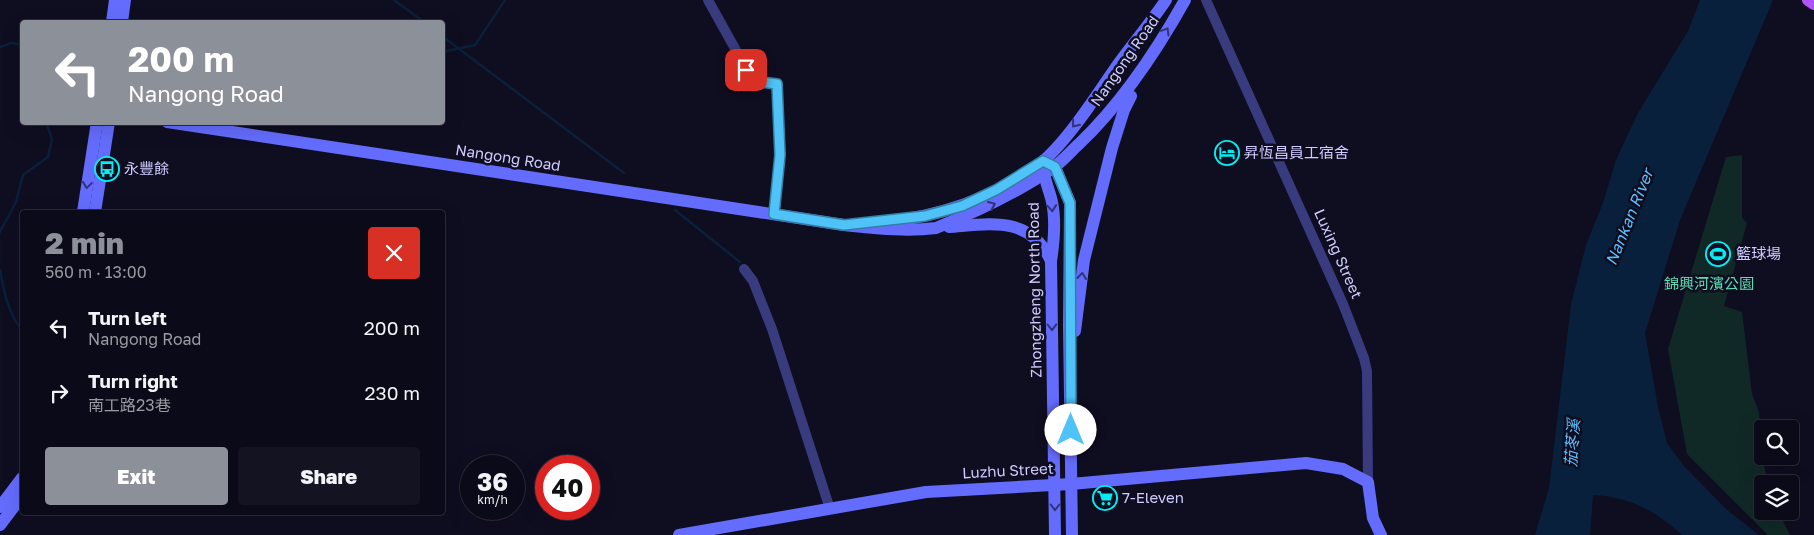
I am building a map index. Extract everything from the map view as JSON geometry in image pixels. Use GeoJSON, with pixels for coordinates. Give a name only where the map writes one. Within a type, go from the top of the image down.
{"type":"FeatureCollection","features":[{"type":"Feature","properties":{"kind":"main road"},"geometry":{"type":"LineString","coordinates":[[1808,0],[1814,4]]}},
{"type":"Feature","properties":{"kind":"street"},"geometry":{"type":"LineString","coordinates":[[112,20],[115,0]]}},
{"type":"Feature","properties":{"kind":"street"},"geometry":{"type":"LineString","coordinates":[[122,20],[125,0]]}},
{"type":"Feature","properties":{"kind":"street"},"geometry":{"type":"LineString","coordinates":[[708,0],[753,81],[777,84],[780,155],[774,214]]}},
{"type":"Feature","properties":{"kind":"street","name":"Nangong Road"},"geometry":{"type":"LineString","coordinates":[[187,125],[844,225],[892,230],[936,228],[1000,202],[1043,168],[1166,0]]}},
{"type":"Feature","properties":{"kind":"street","name":"Nangong Road"},"geometry":{"type":"LineString","coordinates":[[1055,167],[1102,123],[1148,61],[1185,0]]}},
{"type":"Feature","properties":{"kind":"street","name":"Luxing Street"},"geometry":{"type":"LineString","coordinates":[[1206,0],[1343,304],[1364,358],[1366,371],[1368,482],[1373,518],[1381,535]]}},
{"type":"Feature","properties":{"kind":"street"},"geometry":{"type":"LineString","coordinates":[[1071,358],[1084,260],[1106,174],[1124,110],[1148,61]]}},
{"type":"Feature","properties":{"kind":"street"},"geometry":{"type":"LineString","coordinates":[[83,210],[97,125]]}},
{"type":"Feature","properties":{"kind":"street"},"geometry":{"type":"LineString","coordinates":[[95,210],[109,125]]}},
{"type":"Feature","properties":{"kind":"street"},"geometry":{"type":"LineString","coordinates":[[1043,168],[1055,167],[1070,203],[1069,326],[1071,358],[1072,535]]}},
{"type":"Feature","properties":{"kind":"street","name":"Nangong Road"},"geometry":{"type":"LineString","coordinates":[[844,225],[925,216],[962,206],[1022,176],[1043,168]]}},
{"type":"Feature","properties":{"kind":"street","name":"Zhongzheng North Road"},"geometry":{"type":"LineString","coordinates":[[1043,168],[1053,206],[1051,261],[1055,535]]}},
{"type":"Feature","properties":{"kind":"street"},"geometry":{"type":"LineString","coordinates":[[936,228],[997,223],[1014,226],[1035,238],[1044,248],[1051,261]]}},
{"type":"Feature","properties":{"kind":"street"},"geometry":{"type":"LineString","coordinates":[[744,269],[753,282],[772,329],[830,509]]}},
{"type":"Feature","properties":{"kind":"street","name":"Luzhu Street"},"geometry":{"type":"LineString","coordinates":[[679,535],[926,492],[1071,484],[1306,463],[1343,469],[1368,482]]}},
{"type":"Feature","properties":{"kind":"street"},"geometry":{"type":"LineString","coordinates":[[0,525],[3,508],[20,481]]}},
{"type":"Feature","properties":{"kind":"street"},"geometry":{"type":"LineString","coordinates":[[3,508],[20,497]]}},
{"type":"Feature","properties":{"kind":"green space","name":"錦興河濱公園"},"geometry":{"type":"Polygon","coordinates":[[[1742,155],[1742,218],[1747,223],[1724,306],[1742,312],[1752,394],[1759,412],[1760,420],[1754,420],[1754,465],[1764,465],[1766,475],[1754,475],[1754,520],[1782,520],[1790,535],[1768,535],[1687,454],[1668,349],[1726,157],[1742,155]]]}},
{"type":"Feature","properties":{"kind":"water"},"geometry":{"type":"Polygon","coordinates":[[[1700,0],[1773,0],[1680,220],[1645,333],[1658,407],[1667,443],[1683,465],[1726,509],[1759,535],[1682,535],[1661,518],[1641,506],[1606,496],[1593,495],[1590,535],[1535,535],[1549,488],[1571,305],[1586,245],[1603,203],[1616,160],[1638,113],[1688,31],[1700,0]]]}},
{"type":"Feature","properties":{"kind":"waterway"},"geometry":{"type":"LineString","coordinates":[[394,0],[421,20]]}},
{"type":"Feature","properties":{"kind":"waterway"},"geometry":{"type":"LineString","coordinates":[[445,51],[475,45],[505,0]]}},
{"type":"Feature","properties":{"kind":"waterway"},"geometry":{"type":"LineString","coordinates":[[445,38],[624,173]]}},
{"type":"Feature","properties":{"kind":"waterway"},"geometry":{"type":"LineString","coordinates":[[0,47],[11,43],[20,45]]}},
{"type":"Feature","properties":{"kind":"waterway"},"geometry":{"type":"LineString","coordinates":[[0,232],[16,202],[23,175],[48,157],[52,139],[47,125]]}},
{"type":"Feature","properties":{"kind":"waterway"},"geometry":{"type":"LineString","coordinates":[[675,210],[740,262]]}},
{"type":"Feature","properties":{"kind":"waterway"},"geometry":{"type":"LineString","coordinates":[[0,270],[10,309],[20,327]]}},
{"type":"Feature","properties":{"kind":"place","name":"昇恆昌員工宿舍"},"geometry":{"type":"Point","coordinates":[1227,153]}},
{"type":"Feature","properties":{"kind":"place","name":"永豐餘"},"geometry":{"type":"Point","coordinates":[107,169]}},
{"type":"Feature","properties":{"kind":"place","name":"籃球場"},"geometry":{"type":"Point","coordinates":[1718,254]}},
{"type":"Feature","properties":{"kind":"place","name":"7-Eleven"},"geometry":{"type":"Point","coordinates":[1105,498]}},
{"type":"Feature","properties":{"kind":"route"},"geometry":{"type":"LineString","coordinates":[[746,70],[753,81],[777,84],[780,155],[774,214],[844,225],[887,222],[925,216],[962,206],[1022,176],[1043,161],[1055,167],[1070,203],[1069,326],[1071,430]]}},
{"type":"Feature","properties":{"kind":"water label","name":"Nankan River"},"geometry":{"type":"Point","coordinates":[1629,217]}},
{"type":"Feature","properties":{"kind":"water label","name":"茄苳溪"},"geometry":{"type":"Point","coordinates":[1572,443]}}]}
